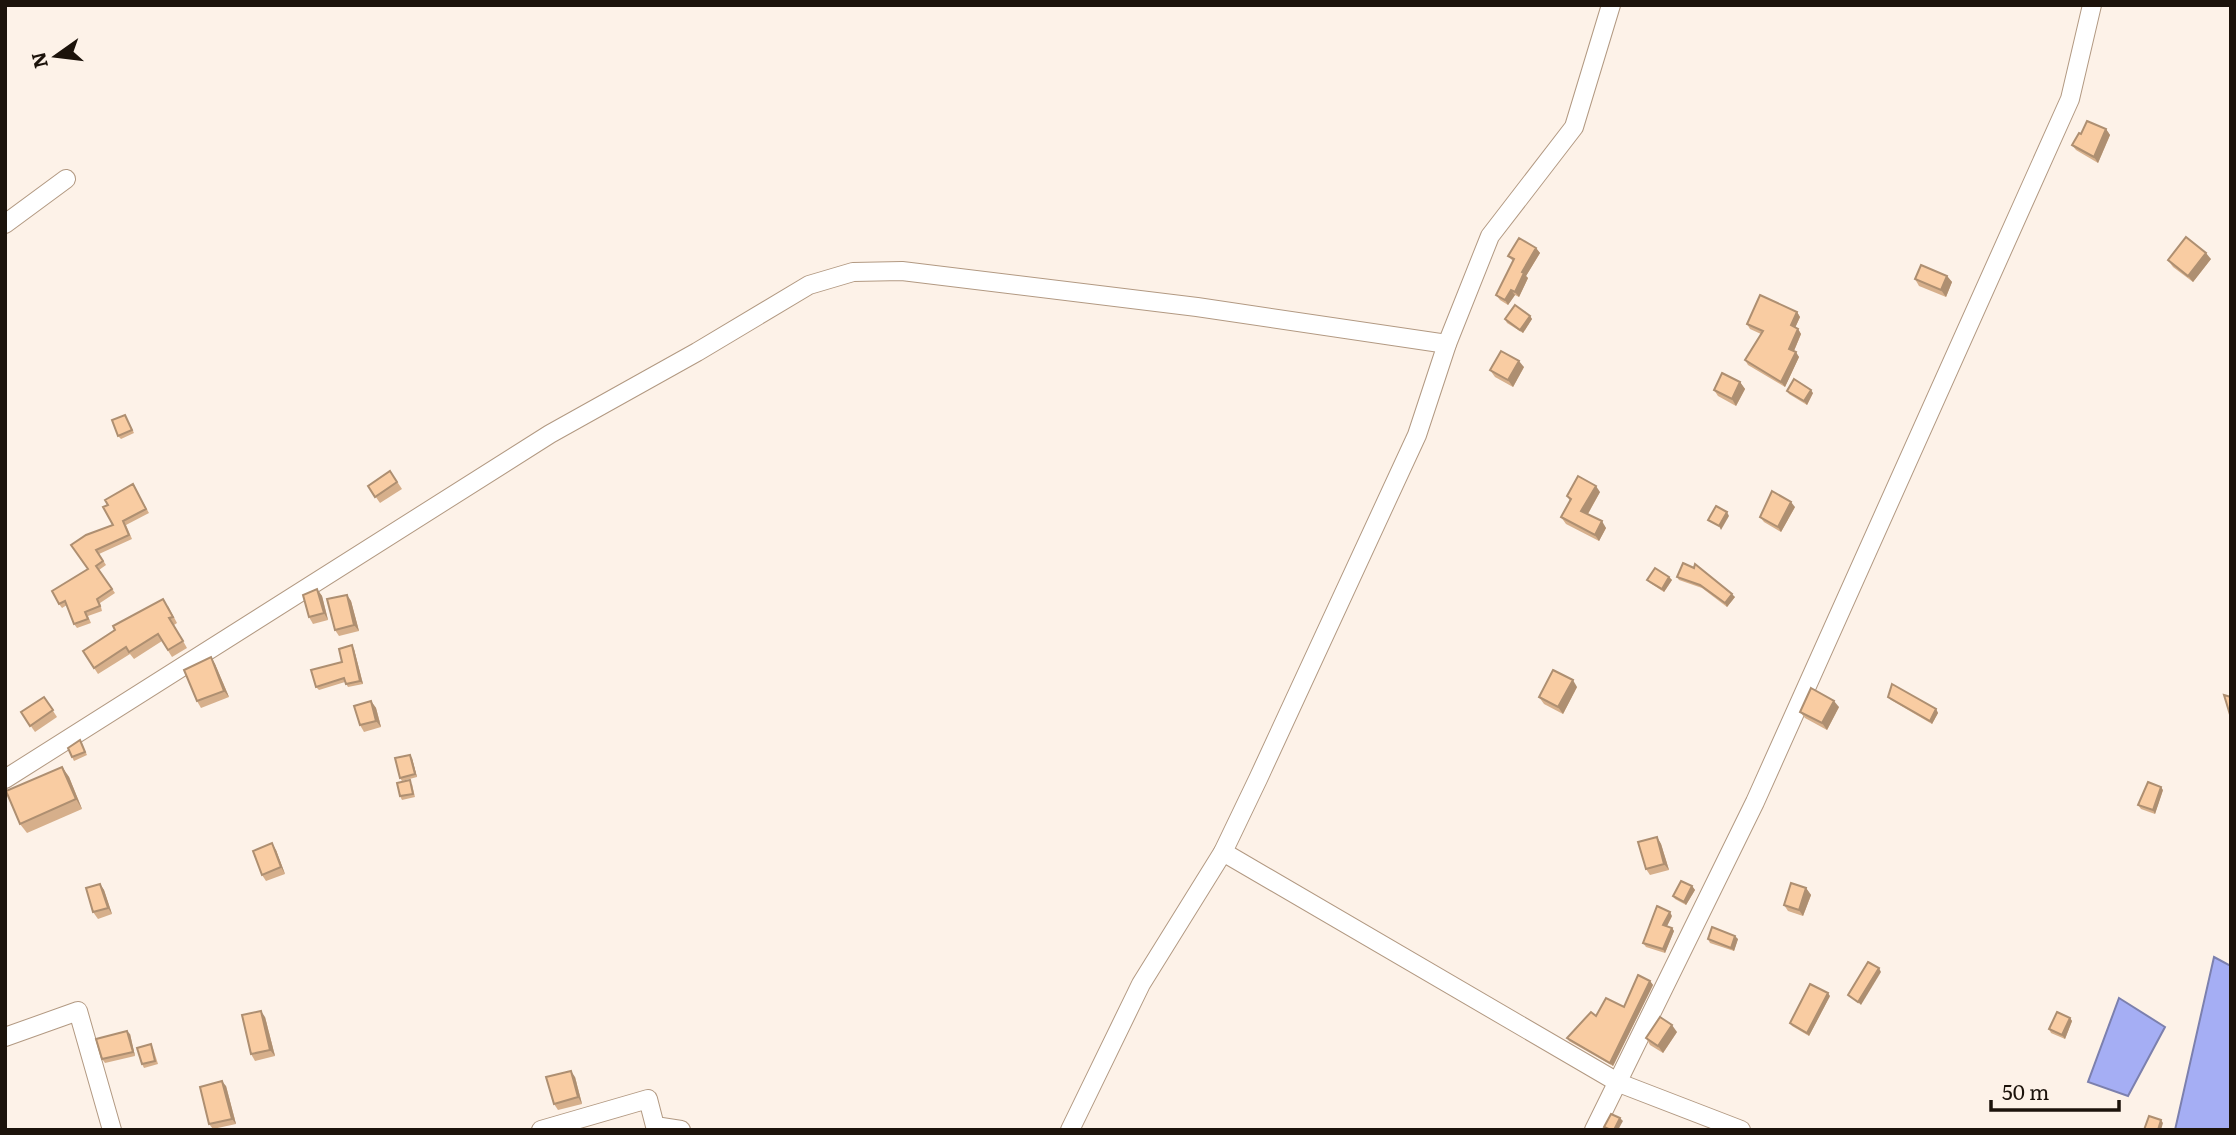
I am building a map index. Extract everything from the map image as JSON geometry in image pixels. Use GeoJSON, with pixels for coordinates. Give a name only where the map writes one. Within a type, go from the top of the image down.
{"type":"FeatureCollection","features":[{"type":"Feature","properties":{"kind":"street"},"geometry":{"type":"LineString","coordinates":[[1070,1130],[1141,984],[1223,852],[1417,435],[1447,344],[1490,236],[1574,127],[1611,5]]}},
{"type":"Feature","properties":{"kind":"street"},"geometry":{"type":"LineString","coordinates":[[1594,1130],[1755,802],[2070,99],[2092,5]]}},
{"type":"Feature","properties":{"kind":"street"},"geometry":{"type":"LineString","coordinates":[[5,224],[66,179]]}},
{"type":"Feature","properties":{"kind":"street"},"geometry":{"type":"LineString","coordinates":[[5,779],[550,434],[697,352],[809,285],[853,272],[901,271],[1197,307],[1447,344]]}},
{"type":"Feature","properties":{"kind":"street"},"geometry":{"type":"LineString","coordinates":[[1223,852],[1619,1083],[1741,1130]]}},
{"type":"Feature","properties":{"kind":"street"},"geometry":{"type":"LineString","coordinates":[[5,1037],[78,1011],[112,1130]]}},
{"type":"Feature","properties":{"kind":"street"},"geometry":{"type":"LineString","coordinates":[[541,1130],[648,1099],[655,1126],[681,1130]]}},
{"type":"Feature","properties":{"kind":"water"},"geometry":{"type":"Polygon","coordinates":[[[2214,957],[2231,966],[2231,1130],[2175,1130],[2214,957]]]}},
{"type":"Feature","properties":{"kind":"water"},"geometry":{"type":"Polygon","coordinates":[[[2119,998],[2165,1027],[2128,1096],[2088,1082],[2119,998]]]}},
{"type":"Feature","properties":{"kind":"building"},"geometry":{"type":"Polygon","coordinates":[[[2087,121],[2106,129],[2094,157],[2072,145],[2087,121]]]}},
{"type":"Feature","properties":{"kind":"building"},"geometry":{"type":"Polygon","coordinates":[[[2186,237],[2206,253],[2188,276],[2168,260],[2186,237]]]}},
{"type":"Feature","properties":{"kind":"building"},"geometry":{"type":"Polygon","coordinates":[[[1519,238],[1536,248],[1522,272],[1524,273],[1515,292],[1511,290],[1505,300],[1496,295],[1514,259],[1508,256],[1519,238]]]}},
{"type":"Feature","properties":{"kind":"building"},"geometry":{"type":"Polygon","coordinates":[[[1921,265],[1947,276],[1941,290],[1915,279],[1921,265]]]}},
{"type":"Feature","properties":{"kind":"building"},"geometry":{"type":"Polygon","coordinates":[[[1760,295],[1797,312],[1791,325],[1798,329],[1789,349],[1796,352],[1781,382],[1745,360],[1763,331],[1747,324],[1760,295]]]}},
{"type":"Feature","properties":{"kind":"building"},"geometry":{"type":"Polygon","coordinates":[[[1515,305],[1530,316],[1520,330],[1505,319],[1515,305]]]}},
{"type":"Feature","properties":{"kind":"building"},"geometry":{"type":"Polygon","coordinates":[[[1501,351],[1519,361],[1508,380],[1490,370],[1501,351]]]}},
{"type":"Feature","properties":{"kind":"building"},"geometry":{"type":"Polygon","coordinates":[[[1722,373],[1740,382],[1732,399],[1714,390],[1722,373]]]}},
{"type":"Feature","properties":{"kind":"building"},"geometry":{"type":"Polygon","coordinates":[[[1794,379],[1811,390],[1804,401],[1787,391],[1794,379]]]}},
{"type":"Feature","properties":{"kind":"building"},"geometry":{"type":"Polygon","coordinates":[[[125,415],[132,430],[118,436],[112,420],[125,415]]]}},
{"type":"Feature","properties":{"kind":"building"},"geometry":{"type":"Polygon","coordinates":[[[390,471],[397,482],[375,497],[368,486],[390,471]]]}},
{"type":"Feature","properties":{"kind":"building"},"geometry":{"type":"Polygon","coordinates":[[[1578,476],[1596,486],[1581,511],[1602,521],[1595,535],[1561,517],[1571,499],[1567,496],[1578,476]]]}},
{"type":"Feature","properties":{"kind":"building"},"geometry":{"type":"Polygon","coordinates":[[[133,484],[146,509],[123,521],[129,535],[96,550],[103,561],[96,566],[112,589],[97,599],[100,606],[85,612],[88,619],[74,624],[65,601],[59,604],[52,591],[88,569],[71,545],[86,535],[113,525],[103,507],[108,505],[105,500],[133,484]]]}},
{"type":"Feature","properties":{"kind":"building"},"geometry":{"type":"Polygon","coordinates":[[[1772,491],[1791,502],[1778,527],[1760,517],[1772,491]]]}},
{"type":"Feature","properties":{"kind":"building"},"geometry":{"type":"Polygon","coordinates":[[[1716,506],[1727,512],[1719,526],[1708,520],[1716,506]]]}},
{"type":"Feature","properties":{"kind":"building"},"geometry":{"type":"Polygon","coordinates":[[[1683,563],[1694,568],[1695,564],[1732,594],[1725,603],[1700,585],[1677,577],[1683,563]]]}},
{"type":"Feature","properties":{"kind":"building"},"geometry":{"type":"Polygon","coordinates":[[[1655,568],[1669,577],[1662,589],[1647,580],[1655,568]]]}},
{"type":"Feature","properties":{"kind":"building"},"geometry":{"type":"Polygon","coordinates":[[[317,589],[324,613],[309,617],[303,595],[317,589]]]}},
{"type":"Feature","properties":{"kind":"building"},"geometry":{"type":"Polygon","coordinates":[[[347,595],[354,625],[335,630],[327,599],[347,595]]]}},
{"type":"Feature","properties":{"kind":"building"},"geometry":{"type":"Polygon","coordinates":[[[163,599],[173,617],[169,618],[183,641],[168,650],[158,634],[129,652],[126,647],[94,668],[83,651],[115,630],[113,626],[163,599]]]}},
{"type":"Feature","properties":{"kind":"building"},"geometry":{"type":"Polygon","coordinates":[[[352,645],[360,681],[346,684],[344,678],[316,687],[311,670],[342,662],[339,649],[352,645]]]}},
{"type":"Feature","properties":{"kind":"building"},"geometry":{"type":"Polygon","coordinates":[[[211,657],[224,691],[197,701],[184,670],[211,657]]]}},
{"type":"Feature","properties":{"kind":"building"},"geometry":{"type":"Polygon","coordinates":[[[1553,670],[1573,680],[1558,707],[1539,697],[1553,670]]]}},
{"type":"Feature","properties":{"kind":"building"},"geometry":{"type":"Polygon","coordinates":[[[1892,684],[1936,709],[1930,721],[1888,697],[1892,684]]]}},
{"type":"Feature","properties":{"kind":"building"},"geometry":{"type":"Polygon","coordinates":[[[1811,688],[1834,701],[1822,723],[1800,712],[1811,688]]]}},
{"type":"Feature","properties":{"kind":"building"},"geometry":{"type":"Polygon","coordinates":[[[2224,695],[2231,697],[2231,718],[2224,695]]]}},
{"type":"Feature","properties":{"kind":"building"},"geometry":{"type":"Polygon","coordinates":[[[44,697],[53,710],[30,726],[21,712],[44,697]]]}},
{"type":"Feature","properties":{"kind":"building"},"geometry":{"type":"Polygon","coordinates":[[[371,701],[376,721],[360,725],[354,706],[371,701]]]}},
{"type":"Feature","properties":{"kind":"building"},"geometry":{"type":"Polygon","coordinates":[[[80,740],[85,752],[72,757],[68,748],[80,740]]]}},
{"type":"Feature","properties":{"kind":"building"},"geometry":{"type":"Polygon","coordinates":[[[410,755],[415,774],[400,778],[395,758],[410,755]]]}},
{"type":"Feature","properties":{"kind":"building"},"geometry":{"type":"Polygon","coordinates":[[[62,767],[76,799],[20,824],[6,791],[62,767]]]}},
{"type":"Feature","properties":{"kind":"building"},"geometry":{"type":"Polygon","coordinates":[[[410,780],[413,794],[400,796],[397,783],[410,780]]]}},
{"type":"Feature","properties":{"kind":"building"},"geometry":{"type":"Polygon","coordinates":[[[2148,782],[2161,787],[2153,810],[2138,805],[2148,782]]]}},
{"type":"Feature","properties":{"kind":"building"},"geometry":{"type":"Polygon","coordinates":[[[1657,837],[1664,864],[1646,869],[1638,842],[1657,837]]]}},
{"type":"Feature","properties":{"kind":"building"},"geometry":{"type":"Polygon","coordinates":[[[272,843],[281,867],[262,875],[253,851],[272,843]]]}},
{"type":"Feature","properties":{"kind":"building"},"geometry":{"type":"Polygon","coordinates":[[[1681,881],[1692,886],[1684,902],[1673,896],[1681,881]]]}},
{"type":"Feature","properties":{"kind":"building"},"geometry":{"type":"Polygon","coordinates":[[[1791,883],[1806,888],[1799,910],[1784,905],[1791,883]]]}},
{"type":"Feature","properties":{"kind":"building"},"geometry":{"type":"Polygon","coordinates":[[[100,884],[108,908],[93,912],[86,888],[100,884]]]}},
{"type":"Feature","properties":{"kind":"building"},"geometry":{"type":"Polygon","coordinates":[[[1657,906],[1670,912],[1663,925],[1672,928],[1663,949],[1643,943],[1657,906]]]}},
{"type":"Feature","properties":{"kind":"building"},"geometry":{"type":"Polygon","coordinates":[[[1712,927],[1735,936],[1731,948],[1708,939],[1712,927]]]}},
{"type":"Feature","properties":{"kind":"building"},"geometry":{"type":"Polygon","coordinates":[[[1868,962],[1879,968],[1858,1002],[1848,995],[1868,962]]]}},
{"type":"Feature","properties":{"kind":"building"},"geometry":{"type":"Polygon","coordinates":[[[1638,975],[1650,981],[1610,1063],[1567,1038],[1591,1012],[1596,1016],[1606,998],[1624,1007],[1638,975]]]}},
{"type":"Feature","properties":{"kind":"building"},"geometry":{"type":"Polygon","coordinates":[[[1810,984],[1828,993],[1807,1033],[1790,1023],[1810,984]]]}},
{"type":"Feature","properties":{"kind":"building"},"geometry":{"type":"Polygon","coordinates":[[[261,1011],[270,1050],[251,1054],[242,1015],[261,1011]]]}},
{"type":"Feature","properties":{"kind":"building"},"geometry":{"type":"Polygon","coordinates":[[[2057,1012],[2070,1018],[2062,1035],[2049,1029],[2057,1012]]]}},
{"type":"Feature","properties":{"kind":"building"},"geometry":{"type":"Polygon","coordinates":[[[1660,1017],[1672,1025],[1658,1046],[1646,1038],[1660,1017]]]}},
{"type":"Feature","properties":{"kind":"building"},"geometry":{"type":"Polygon","coordinates":[[[127,1031],[133,1052],[102,1059],[96,1039],[127,1031]]]}},
{"type":"Feature","properties":{"kind":"building"},"geometry":{"type":"Polygon","coordinates":[[[151,1044],[155,1061],[142,1064],[137,1048],[151,1044]]]}},
{"type":"Feature","properties":{"kind":"building"},"geometry":{"type":"Polygon","coordinates":[[[571,1071],[578,1097],[554,1104],[546,1077],[571,1071]]]}},
{"type":"Feature","properties":{"kind":"building"},"geometry":{"type":"Polygon","coordinates":[[[222,1081],[232,1119],[209,1124],[200,1087],[222,1081]]]}},
{"type":"Feature","properties":{"kind":"building"},"geometry":{"type":"Polygon","coordinates":[[[1611,1114],[1620,1118],[1614,1130],[1604,1127],[1611,1114]]]}},
{"type":"Feature","properties":{"kind":"building"},"geometry":{"type":"Polygon","coordinates":[[[2149,1116],[2161,1120],[2158,1130],[2144,1130],[2149,1116]]]}}]}
